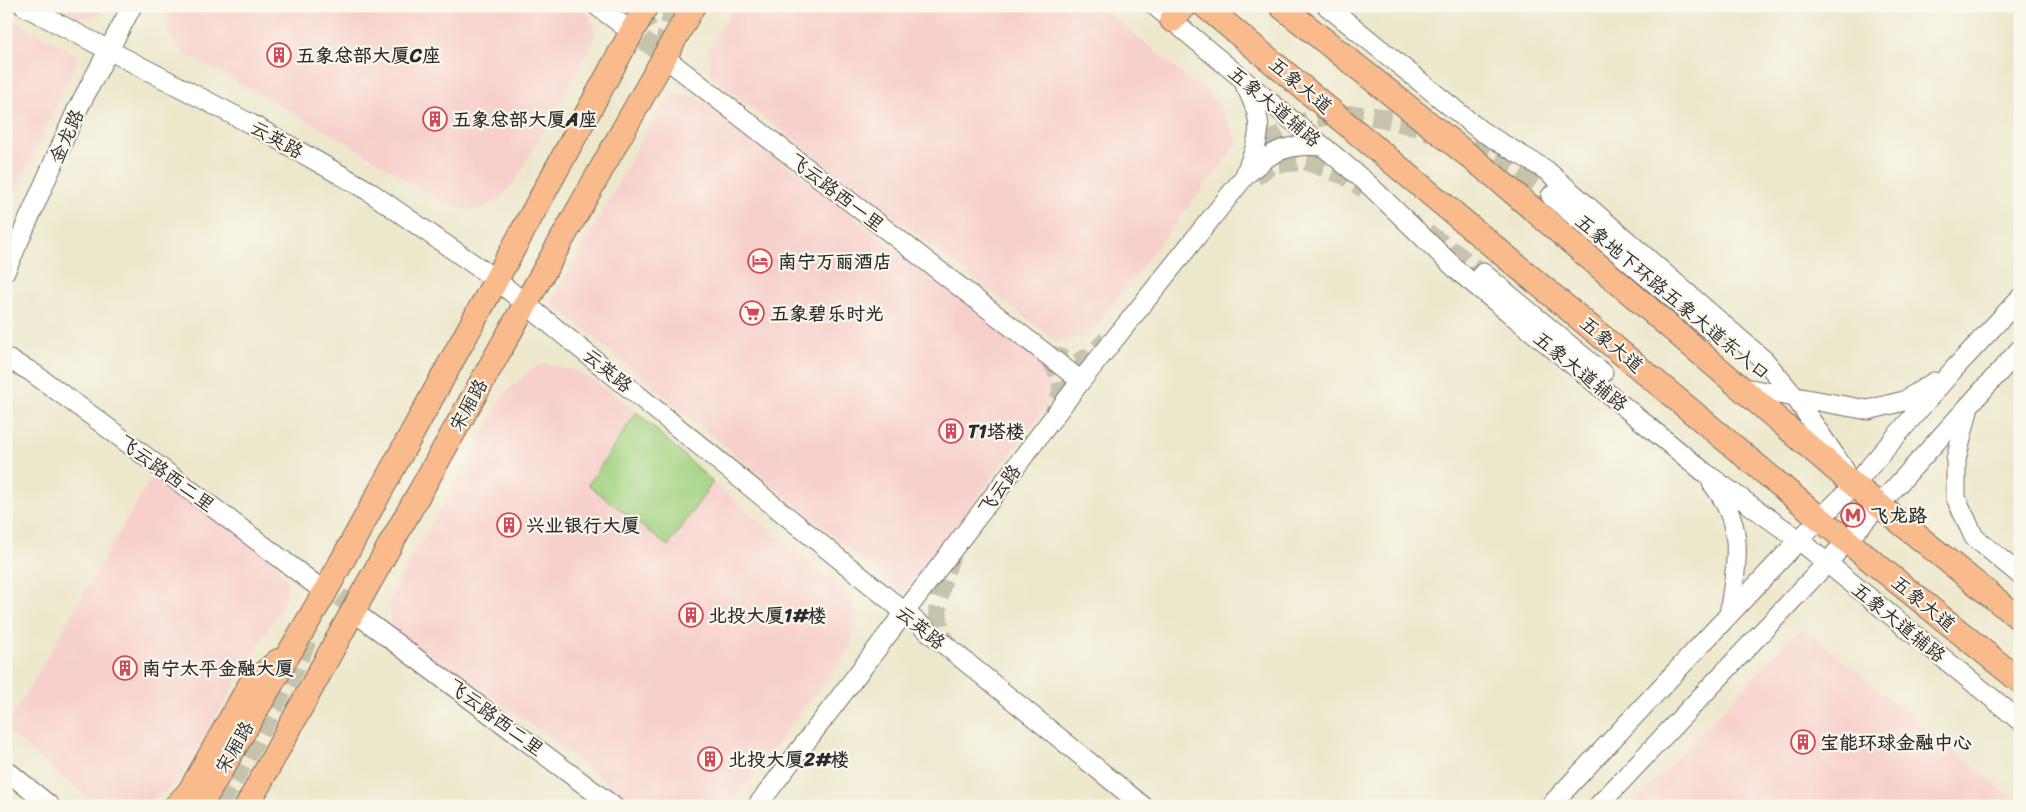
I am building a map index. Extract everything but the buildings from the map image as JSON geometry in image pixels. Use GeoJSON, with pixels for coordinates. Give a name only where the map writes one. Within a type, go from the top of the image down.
{"type":"FeatureCollection","features":[{"type":"Feature","properties":{"kind":"main road","name":"宋厢路"},"geometry":{"type":"LineString","coordinates":[[200,806],[325,592],[646,6]]}},
{"type":"Feature","properties":{"kind":"main road","name":"宋厢路"},"geometry":{"type":"LineString","coordinates":[[247,806],[693,6]]}},
{"type":"Feature","properties":{"kind":"main road"},"geometry":{"type":"LineString","coordinates":[[664,57],[712,6]]}},
{"type":"Feature","properties":{"kind":"main road","name":"五象大道"},"geometry":{"type":"LineString","coordinates":[[1205,6],[1821,517],[1847,541],[2020,681]]}},
{"type":"Feature","properties":{"kind":"main road"},"geometry":{"type":"LineString","coordinates":[[1281,6],[1493,175],[1854,485],[2020,619]]}},
{"type":"Feature","properties":{"kind":"main road"},"geometry":{"type":"LineString","coordinates":[[176,806],[190,791],[250,685],[292,648]]}},
{"type":"Feature","properties":{"kind":"street","name":"云英路"},"geometry":{"type":"LineString","coordinates":[[24,6],[250,124],[367,190],[495,279],[904,614],[1143,806]]}},
{"type":"Feature","properties":{"kind":"street","name":"金龙路"},"geometry":{"type":"LineString","coordinates":[[6,270],[76,112],[132,6]]}},
{"type":"Feature","properties":{"kind":"street"},"geometry":{"type":"LineString","coordinates":[[598,6],[632,32]]}},
{"type":"Feature","properties":{"kind":"street"},"geometry":{"type":"LineString","coordinates":[[1327,6],[1481,131],[1546,170],[1765,361],[1795,397],[1854,485]]}},
{"type":"Feature","properties":{"kind":"street","name":"五象大道辅路"},"geometry":{"type":"LineString","coordinates":[[1171,11],[1242,78],[1367,183],[1458,271],[1704,472],[1799,540],[2020,721]]}},
{"type":"Feature","properties":{"kind":"street","name":"飞云路西一里"},"geometry":{"type":"LineString","coordinates":[[664,57],[1081,381]]}},
{"type":"Feature","properties":{"kind":"street","name":"飞云路"},"geometry":{"type":"LineString","coordinates":[[1242,78],[1256,106],[1260,132],[1245,176]]}},
{"type":"Feature","properties":{"kind":"street","name":"飞云路"},"geometry":{"type":"LineString","coordinates":[[757,806],[1081,381],[1245,176],[1263,159],[1278,152],[1299,144],[1323,146]]}},
{"type":"Feature","properties":{"kind":"street","name":"五象地下环路五象大道东入口"},"geometry":{"type":"LineString","coordinates":[[1551,196],[1664,293],[1795,397]]}},
{"type":"Feature","properties":{"kind":"street"},"geometry":{"type":"LineString","coordinates":[[1483,273],[1694,449],[1704,472],[1724,498],[1736,529],[1737,561],[1729,615]]}},
{"type":"Feature","properties":{"kind":"street"},"geometry":{"type":"LineString","coordinates":[[1550,806],[1799,540],[1854,485],[1954,369],[2020,298]]}},
{"type":"Feature","properties":{"kind":"street"},"geometry":{"type":"LineString","coordinates":[[1598,806],[1827,563],[2020,349]]}},
{"type":"Feature","properties":{"kind":"street","name":"飞云路西二里"},"geometry":{"type":"LineString","coordinates":[[6,358],[30,371],[92,416],[325,592]]}},
{"type":"Feature","properties":{"kind":"street"},"geometry":{"type":"LineString","coordinates":[[1739,387],[1868,410],[1904,401],[1954,369]]}},
{"type":"Feature","properties":{"kind":"street"},"geometry":{"type":"LineString","coordinates":[[1969,407],[1956,460],[1956,498],[1974,537],[2020,574]]}},
{"type":"Feature","properties":{"kind":"street","name":"飞云路西二里"},"geometry":{"type":"LineString","coordinates":[[354,611],[613,806]]}},
{"type":"Feature","properties":{"kind":"street"},"geometry":{"type":"LineString","coordinates":[[6,770],[29,799],[50,806]]}},
{"type":"Feature","properties":{"kind":"shaded area"},"geometry":{"type":"Polygon","coordinates":[[[58,6],[106,6],[96,16],[85,18],[74,15],[58,6]]]}},
{"type":"Feature","properties":{"kind":"shaded area"},"geometry":{"type":"Polygon","coordinates":[[[169,6],[578,6],[589,16],[594,29],[594,40],[515,182],[500,199],[487,206],[474,209],[459,208],[442,202],[348,143],[185,53],[174,42],[169,30],[167,16],[169,6]]]}},
{"type":"Feature","properties":{"kind":"shaded area"},"geometry":{"type":"Polygon","coordinates":[[[735,6],[1100,6],[1217,102],[1238,143],[1088,336],[1056,341],[712,77],[708,50],[735,6]]]}},
{"type":"Feature","properties":{"kind":"shaded area"},"geometry":{"type":"Polygon","coordinates":[[[6,16],[79,56],[6,212],[6,16]]]}},
{"type":"Feature","properties":{"kind":"shaded area"},"geometry":{"type":"Polygon","coordinates":[[[675,95],[693,95],[708,103],[1042,365],[1050,377],[1050,401],[1042,413],[903,593],[552,303],[658,110],[666,100],[675,95]]]}},
{"type":"Feature","properties":{"kind":"shaded area"},"geometry":{"type":"Polygon","coordinates":[[[545,364],[573,370],[596,382],[637,412],[588,484],[668,546],[713,482],[839,588],[850,600],[854,610],[856,627],[850,648],[729,806],[635,806],[553,739],[397,632],[390,622],[389,601],[393,591],[505,394],[533,368],[545,364]]]}},
{"type":"Feature","properties":{"kind":"shaded area","name":"南宁太平金融大厦"},"geometry":{"type":"Polygon","coordinates":[[[155,471],[275,561],[287,582],[287,592],[283,603],[183,774],[173,786],[151,800],[139,804],[115,805],[92,799],[6,731],[6,728],[155,471]]]}},
{"type":"Feature","properties":{"kind":"shaded area","name":"宝能环球金融中心"},"geometry":{"type":"Polygon","coordinates":[[[1801,627],[2020,804],[2020,806],[1631,806],[1801,627]]]}},
{"type":"Feature","properties":{"kind":"green space"},"geometry":{"type":"Polygon","coordinates":[[[637,412],[713,482],[668,546],[588,485],[637,412]]]}},
{"type":"Feature","properties":{"kind":"tunnel"},"geometry":{"type":"LineString","coordinates":[[634,22],[644,21],[663,6]]}},
{"type":"Feature","properties":{"kind":"tunnel"},"geometry":{"type":"LineString","coordinates":[[669,52],[666,37],[675,6]]}},
{"type":"Feature","properties":{"kind":"tunnel"},"geometry":{"type":"LineString","coordinates":[[621,23],[675,64]]}},
{"type":"Feature","properties":{"kind":"tunnel"},"geometry":{"type":"LineString","coordinates":[[1248,165],[1268,144],[1289,129],[1312,120],[1335,115],[1384,118],[1435,134]]}},
{"type":"Feature","properties":{"kind":"tunnel"},"geometry":{"type":"LineString","coordinates":[[1470,148],[1510,168],[1551,196]]}},
{"type":"Feature","properties":{"kind":"tunnel"},"geometry":{"type":"LineString","coordinates":[[1255,177],[1272,164],[1306,161],[1346,176],[1364,189]]}},
{"type":"Feature","properties":{"kind":"tunnel"},"geometry":{"type":"LineString","coordinates":[[1427,233],[1483,273]]}},
{"type":"Feature","properties":{"kind":"tunnel"},"geometry":{"type":"LineString","coordinates":[[1048,354],[1077,363],[1090,356],[1107,340]]}},
{"type":"Feature","properties":{"kind":"tunnel"},"geometry":{"type":"LineString","coordinates":[[1048,357],[1058,372],[1062,384],[1060,397],[1053,414]]}},
{"type":"Feature","properties":{"kind":"tunnel"},"geometry":{"type":"LineString","coordinates":[[952,553],[943,579],[938,604],[940,628],[952,653]]}},
{"type":"Feature","properties":{"kind":"tunnel"},"geometry":{"type":"LineString","coordinates":[[317,580],[365,616]]}},
{"type":"Feature","properties":{"kind":"tunnel"},"geometry":{"type":"LineString","coordinates":[[220,806],[296,667],[310,634]]}},
{"type":"Feature","properties":{"kind":"place","name":"五象总部大厦C座"},"geometry":{"type":"Point","coordinates":[279,55]}},
{"type":"Feature","properties":{"kind":"place","name":"五象总部大厦A座"},"geometry":{"type":"Point","coordinates":[435,119]}},
{"type":"Feature","properties":{"kind":"place","name":"南宁万丽酒店"},"geometry":{"type":"Point","coordinates":[760,261]}},
{"type":"Feature","properties":{"kind":"place","name":"五象碧乐时光"},"geometry":{"type":"Point","coordinates":[752,313]}},
{"type":"Feature","properties":{"kind":"place","name":"T1塔楼"},"geometry":{"type":"Point","coordinates":[951,431]}},
{"type":"Feature","properties":{"kind":"place","name":"飞龙路"},"geometry":{"type":"Point","coordinates":[1853,515]}},
{"type":"Feature","properties":{"kind":"place","name":"兴业银行大厦"},"geometry":{"type":"Point","coordinates":[509,525]}},
{"type":"Feature","properties":{"kind":"place","name":"北投大厦1#楼"},"geometry":{"type":"Point","coordinates":[691,615]}},
{"type":"Feature","properties":{"kind":"place","name":"南宁太平金融大厦"},"geometry":{"type":"Point","coordinates":[125,668]}},
{"type":"Feature","properties":{"kind":"place","name":"宝能环球金融中心"},"geometry":{"type":"Point","coordinates":[1803,742]}},
{"type":"Feature","properties":{"kind":"place","name":"北投大厦2#楼"},"geometry":{"type":"Point","coordinates":[710,759]}}]}
